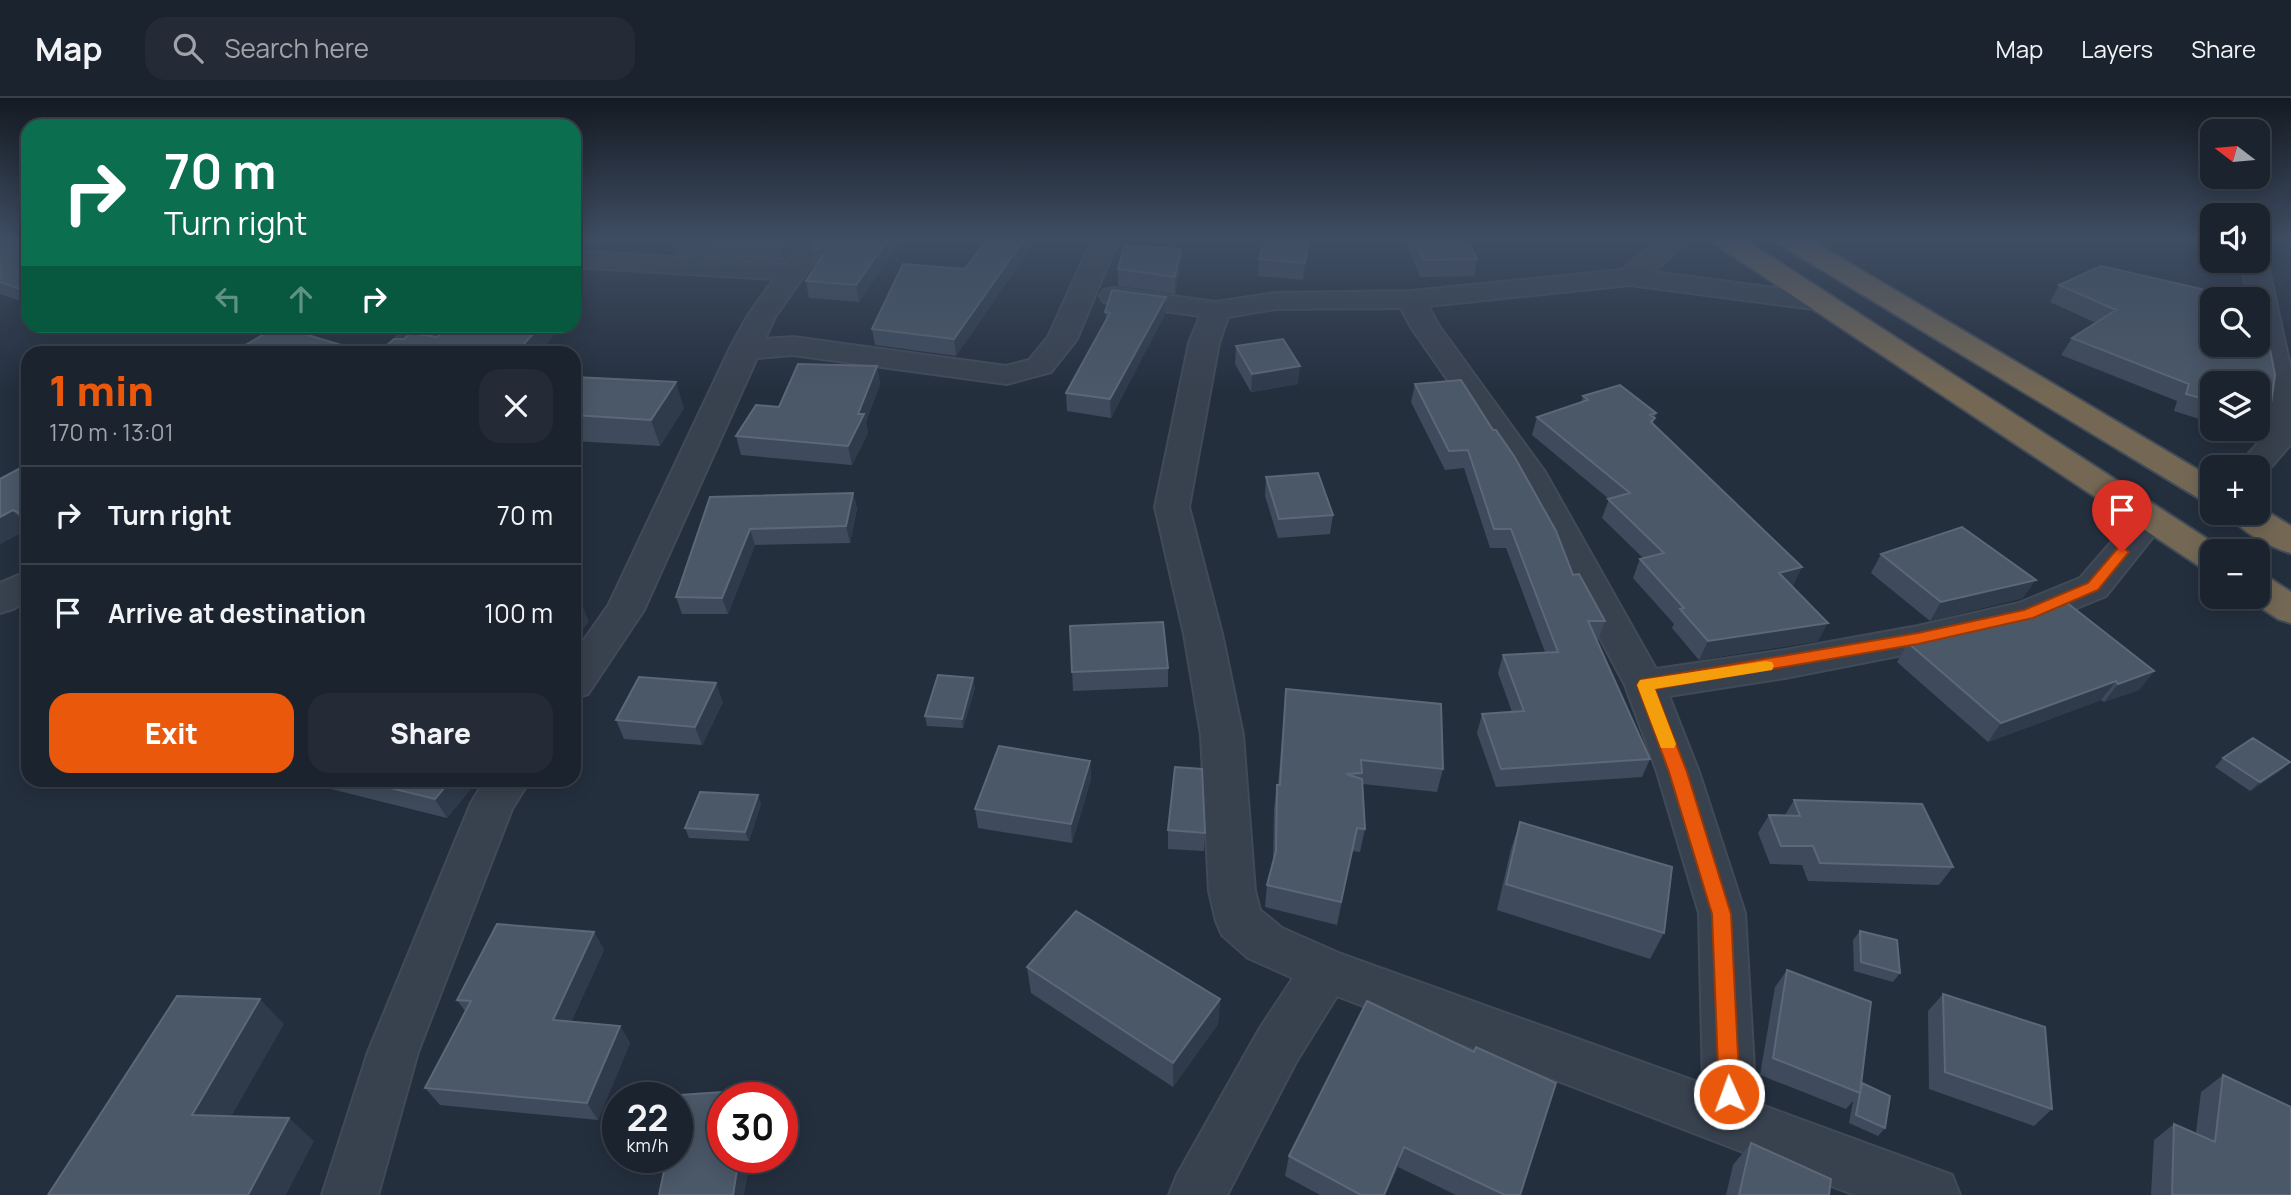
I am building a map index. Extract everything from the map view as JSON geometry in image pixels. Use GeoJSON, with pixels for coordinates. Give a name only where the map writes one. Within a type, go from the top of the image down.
{"type":"FeatureCollection","features":[{"type":"Feature","properties":{"kind":"highway"},"geometry":{"type":"LineString","coordinates":[[1802,289],[2200,550]]}},
{"type":"Feature","properties":{"kind":"highway"},"geometry":{"type":"LineString","coordinates":[[1873,289],[2200,485]]}},
{"type":"Feature","properties":{"kind":"highway"},"geometry":{"type":"LineString","coordinates":[[2264,525],[2291,542]]}},
{"type":"Feature","properties":{"kind":"highway"},"geometry":{"type":"LineString","coordinates":[[2270,596],[2291,610]]}},
{"type":"Feature","properties":{"kind":"street"},"geometry":{"type":"LineString","coordinates":[[581,674],[625,610],[744,350],[780,289]]}},
{"type":"Feature","properties":{"kind":"street"},"geometry":{"type":"LineString","coordinates":[[744,350],[793,345],[1007,375],[1040,366],[1062,339],[1084,289]]}},
{"type":"Feature","properties":{"kind":"street"},"geometry":{"type":"LineString","coordinates":[[1083,292],[1216,310],[1275,301],[1411,299],[1509,289]]}},
{"type":"Feature","properties":{"kind":"street"},"geometry":{"type":"LineString","coordinates":[[1723,289],[1821,302]]}},
{"type":"Feature","properties":{"kind":"street"},"geometry":{"type":"LineString","coordinates":[[2260,289],[2286,420],[2275,444],[2264,455]]}},
{"type":"Feature","properties":{"kind":"street"},"geometry":{"type":"LineString","coordinates":[[1411,299],[1437,346],[1528,472],[1645,685],[1678,772],[1722,914],[1730,1120]]}},
{"type":"Feature","properties":{"kind":"street"},"geometry":{"type":"LineString","coordinates":[[1216,310],[1204,343],[1172,507],[1203,634],[1222,735],[1232,891],[1239,921],[1265,943],[1326,970],[1730,1120],[1883,1185],[1932,1195]]}},
{"type":"Feature","properties":{"kind":"street"},"geometry":{"type":"LineString","coordinates":[[403,346],[418,333]]}},
{"type":"Feature","properties":{"kind":"street"},"geometry":{"type":"LineString","coordinates":[[1645,685],[1918,639],[2028,614],[2093,587],[2151,518]]}},
{"type":"Feature","properties":{"kind":"street"},"geometry":{"type":"LineString","coordinates":[[0,600],[21,587]]}},
{"type":"Feature","properties":{"kind":"street"},"geometry":{"type":"LineString","coordinates":[[350,1195],[393,1052],[493,803],[504,787]]}},
{"type":"Feature","properties":{"kind":"street"},"geometry":{"type":"LineString","coordinates":[[1197,1195],[1278,1045],[1326,970]]}},
{"type":"Feature","properties":{"kind":"building"},"geometry":{"type":"Polygon","coordinates":[[[891,289],[989,289],[954,339],[872,329],[891,289]]]}},
{"type":"Feature","properties":{"kind":"building"},"geometry":{"type":"Polygon","coordinates":[[[2069,289],[2200,289],[2200,357],[2270,357],[2270,349],[2275,375],[2270,411],[2270,371],[2200,371],[2200,398],[2186,394],[2189,384],[2072,338],[2116,310],[2069,289]]]}},
{"type":"Feature","properties":{"kind":"building"},"geometry":{"type":"Polygon","coordinates":[[[1112,290],[1166,297],[1110,399],[1066,393],[1110,313],[1105,312],[1112,290]]]}},
{"type":"Feature","properties":{"kind":"building"},"geometry":{"type":"Polygon","coordinates":[[[266,333],[301,333],[344,346],[244,346],[266,333]]]}},
{"type":"Feature","properties":{"kind":"building"},"geometry":{"type":"Polygon","coordinates":[[[411,333],[437,337],[441,333],[534,333],[522,346],[386,346],[394,339],[404,339],[411,333]]]}},
{"type":"Feature","properties":{"kind":"building"},"geometry":{"type":"Polygon","coordinates":[[[1283,339],[1300,366],[1252,374],[1236,346],[1283,339]]]}},
{"type":"Feature","properties":{"kind":"building"},"geometry":{"type":"Polygon","coordinates":[[[798,364],[877,366],[858,414],[864,414],[848,446],[736,436],[756,405],[779,407],[798,364]]]}},
{"type":"Feature","properties":{"kind":"building"},"geometry":{"type":"Polygon","coordinates":[[[581,377],[676,382],[651,420],[581,415],[581,377]]]}},
{"type":"Feature","properties":{"kind":"building"},"geometry":{"type":"Polygon","coordinates":[[[1461,380],[1493,430],[1496,430],[1514,456],[1556,531],[1573,575],[1579,574],[1605,621],[1588,621],[1650,759],[1501,769],[1482,714],[1524,711],[1503,655],[1558,652],[1511,529],[1494,529],[1468,450],[1449,451],[1415,384],[1461,380]]]}},
{"type":"Feature","properties":{"kind":"building"},"geometry":{"type":"Polygon","coordinates":[[[1620,385],[1656,413],[1650,415],[1655,418],[1651,422],[1802,567],[1779,573],[1828,623],[1708,641],[1680,609],[1684,608],[1640,559],[1664,553],[1608,499],[1630,493],[1537,417],[1588,400],[1583,396],[1620,385]]]}},
{"type":"Feature","properties":{"kind":"building"},"geometry":{"type":"Polygon","coordinates":[[[21,468],[21,514],[13,510],[0,517],[0,479],[21,468]]]}},
{"type":"Feature","properties":{"kind":"building"},"geometry":{"type":"Polygon","coordinates":[[[1318,473],[1333,515],[1279,519],[1266,477],[1318,473]]]}},
{"type":"Feature","properties":{"kind":"building"},"geometry":{"type":"Polygon","coordinates":[[[853,493],[846,526],[750,529],[722,598],[676,597],[710,497],[853,493]]]}},
{"type":"Feature","properties":{"kind":"building"},"geometry":{"type":"Polygon","coordinates":[[[1962,527],[2036,580],[1941,602],[1881,554],[1962,527]]]}},
{"type":"Feature","properties":{"kind":"building"},"geometry":{"type":"Polygon","coordinates":[[[2066,602],[2154,671],[2118,684],[2116,681],[2001,723],[1908,643],[2066,602]]]}},
{"type":"Feature","properties":{"kind":"building"},"geometry":{"type":"Polygon","coordinates":[[[1163,622],[1168,668],[1072,672],[1070,626],[1163,622]]]}},
{"type":"Feature","properties":{"kind":"building"},"geometry":{"type":"Polygon","coordinates":[[[938,675],[973,678],[962,719],[925,716],[938,675]]]}},
{"type":"Feature","properties":{"kind":"building"},"geometry":{"type":"Polygon","coordinates":[[[639,677],[716,683],[695,727],[616,720],[639,677]]]}},
{"type":"Feature","properties":{"kind":"building"},"geometry":{"type":"Polygon","coordinates":[[[1286,689],[1441,704],[1443,769],[1361,760],[1362,773],[1346,774],[1362,779],[1365,829],[1357,828],[1341,902],[1267,885],[1276,851],[1277,785],[1280,785],[1286,689]]]}},
{"type":"Feature","properties":{"kind":"building"},"geometry":{"type":"Polygon","coordinates":[[[2253,738],[2290,762],[2260,782],[2223,758],[2253,738]]]}},
{"type":"Feature","properties":{"kind":"building"},"geometry":{"type":"Polygon","coordinates":[[[999,746],[1090,761],[1071,824],[975,809],[999,746]]]}},
{"type":"Feature","properties":{"kind":"building"},"geometry":{"type":"Polygon","coordinates":[[[1175,767],[1202,769],[1205,833],[1168,830],[1175,767]]]}},
{"type":"Feature","properties":{"kind":"building"},"geometry":{"type":"Polygon","coordinates":[[[386,787],[445,787],[435,799],[386,787]]]}},
{"type":"Feature","properties":{"kind":"building"},"geometry":{"type":"Polygon","coordinates":[[[700,792],[758,795],[745,832],[685,828],[700,792]]]}},
{"type":"Feature","properties":{"kind":"building"},"geometry":{"type":"Polygon","coordinates":[[[1794,800],[1922,804],[1953,867],[1820,863],[1813,846],[1781,846],[1769,815],[1800,816],[1794,800]]]}},
{"type":"Feature","properties":{"kind":"building"},"geometry":{"type":"Polygon","coordinates":[[[1520,822],[1672,867],[1664,933],[1506,884],[1520,822]]]}},
{"type":"Feature","properties":{"kind":"building"},"geometry":{"type":"Polygon","coordinates":[[[1076,911],[1220,999],[1173,1063],[1027,967],[1076,911]]]}},
{"type":"Feature","properties":{"kind":"building"},"geometry":{"type":"Polygon","coordinates":[[[497,924],[594,932],[553,1020],[620,1026],[587,1103],[425,1088],[471,1001],[457,1000],[497,924]]]}},
{"type":"Feature","properties":{"kind":"building"},"geometry":{"type":"Polygon","coordinates":[[[1860,931],[1897,940],[1900,973],[1861,962],[1860,931]]]}},
{"type":"Feature","properties":{"kind":"building"},"geometry":{"type":"Polygon","coordinates":[[[1787,970],[1871,1002],[1860,1093],[1773,1058],[1787,970]]]}},
{"type":"Feature","properties":{"kind":"building"},"geometry":{"type":"Polygon","coordinates":[[[1943,994],[2045,1027],[2052,1109],[1945,1072],[1943,994]]]}},
{"type":"Feature","properties":{"kind":"building"},"geometry":{"type":"Polygon","coordinates":[[[177,996],[260,999],[192,1115],[289,1118],[248,1195],[48,1195],[177,996]]]}},
{"type":"Feature","properties":{"kind":"building"},"geometry":{"type":"Polygon","coordinates":[[[1367,1001],[1474,1052],[1476,1047],[1556,1083],[1520,1195],[1505,1195],[1404,1147],[1384,1195],[1361,1195],[1289,1156],[1367,1001]]]}},
{"type":"Feature","properties":{"kind":"building"},"geometry":{"type":"Polygon","coordinates":[[[2223,1075],[2291,1107],[2291,1195],[2172,1195],[2174,1124],[2215,1142],[2223,1075]]]}},
{"type":"Feature","properties":{"kind":"building"},"geometry":{"type":"Polygon","coordinates":[[[1862,1083],[1890,1096],[1885,1128],[1856,1115],[1862,1083]]]}},
{"type":"Feature","properties":{"kind":"building"},"geometry":{"type":"Polygon","coordinates":[[[707,1093],[707,1173],[736,1173],[733,1195],[659,1195],[664,1173],[693,1173],[693,1094],[707,1093]]]}},
{"type":"Feature","properties":{"kind":"building"},"geometry":{"type":"Polygon","coordinates":[[[1751,1143],[1831,1179],[1829,1195],[1739,1195],[1751,1143]]]}},
{"type":"Feature","properties":{"kind":"slow traffic"},"geometry":{"type":"LineString","coordinates":[[1667,744],[1645,685],[1766,666]]}},
{"type":"Feature","properties":{"kind":"route"},"geometry":{"type":"LineString","coordinates":[[1729,1094],[1722,914],[1678,772],[1645,685],[1918,639],[2028,614],[2093,587],[2122,552]]}}]}
